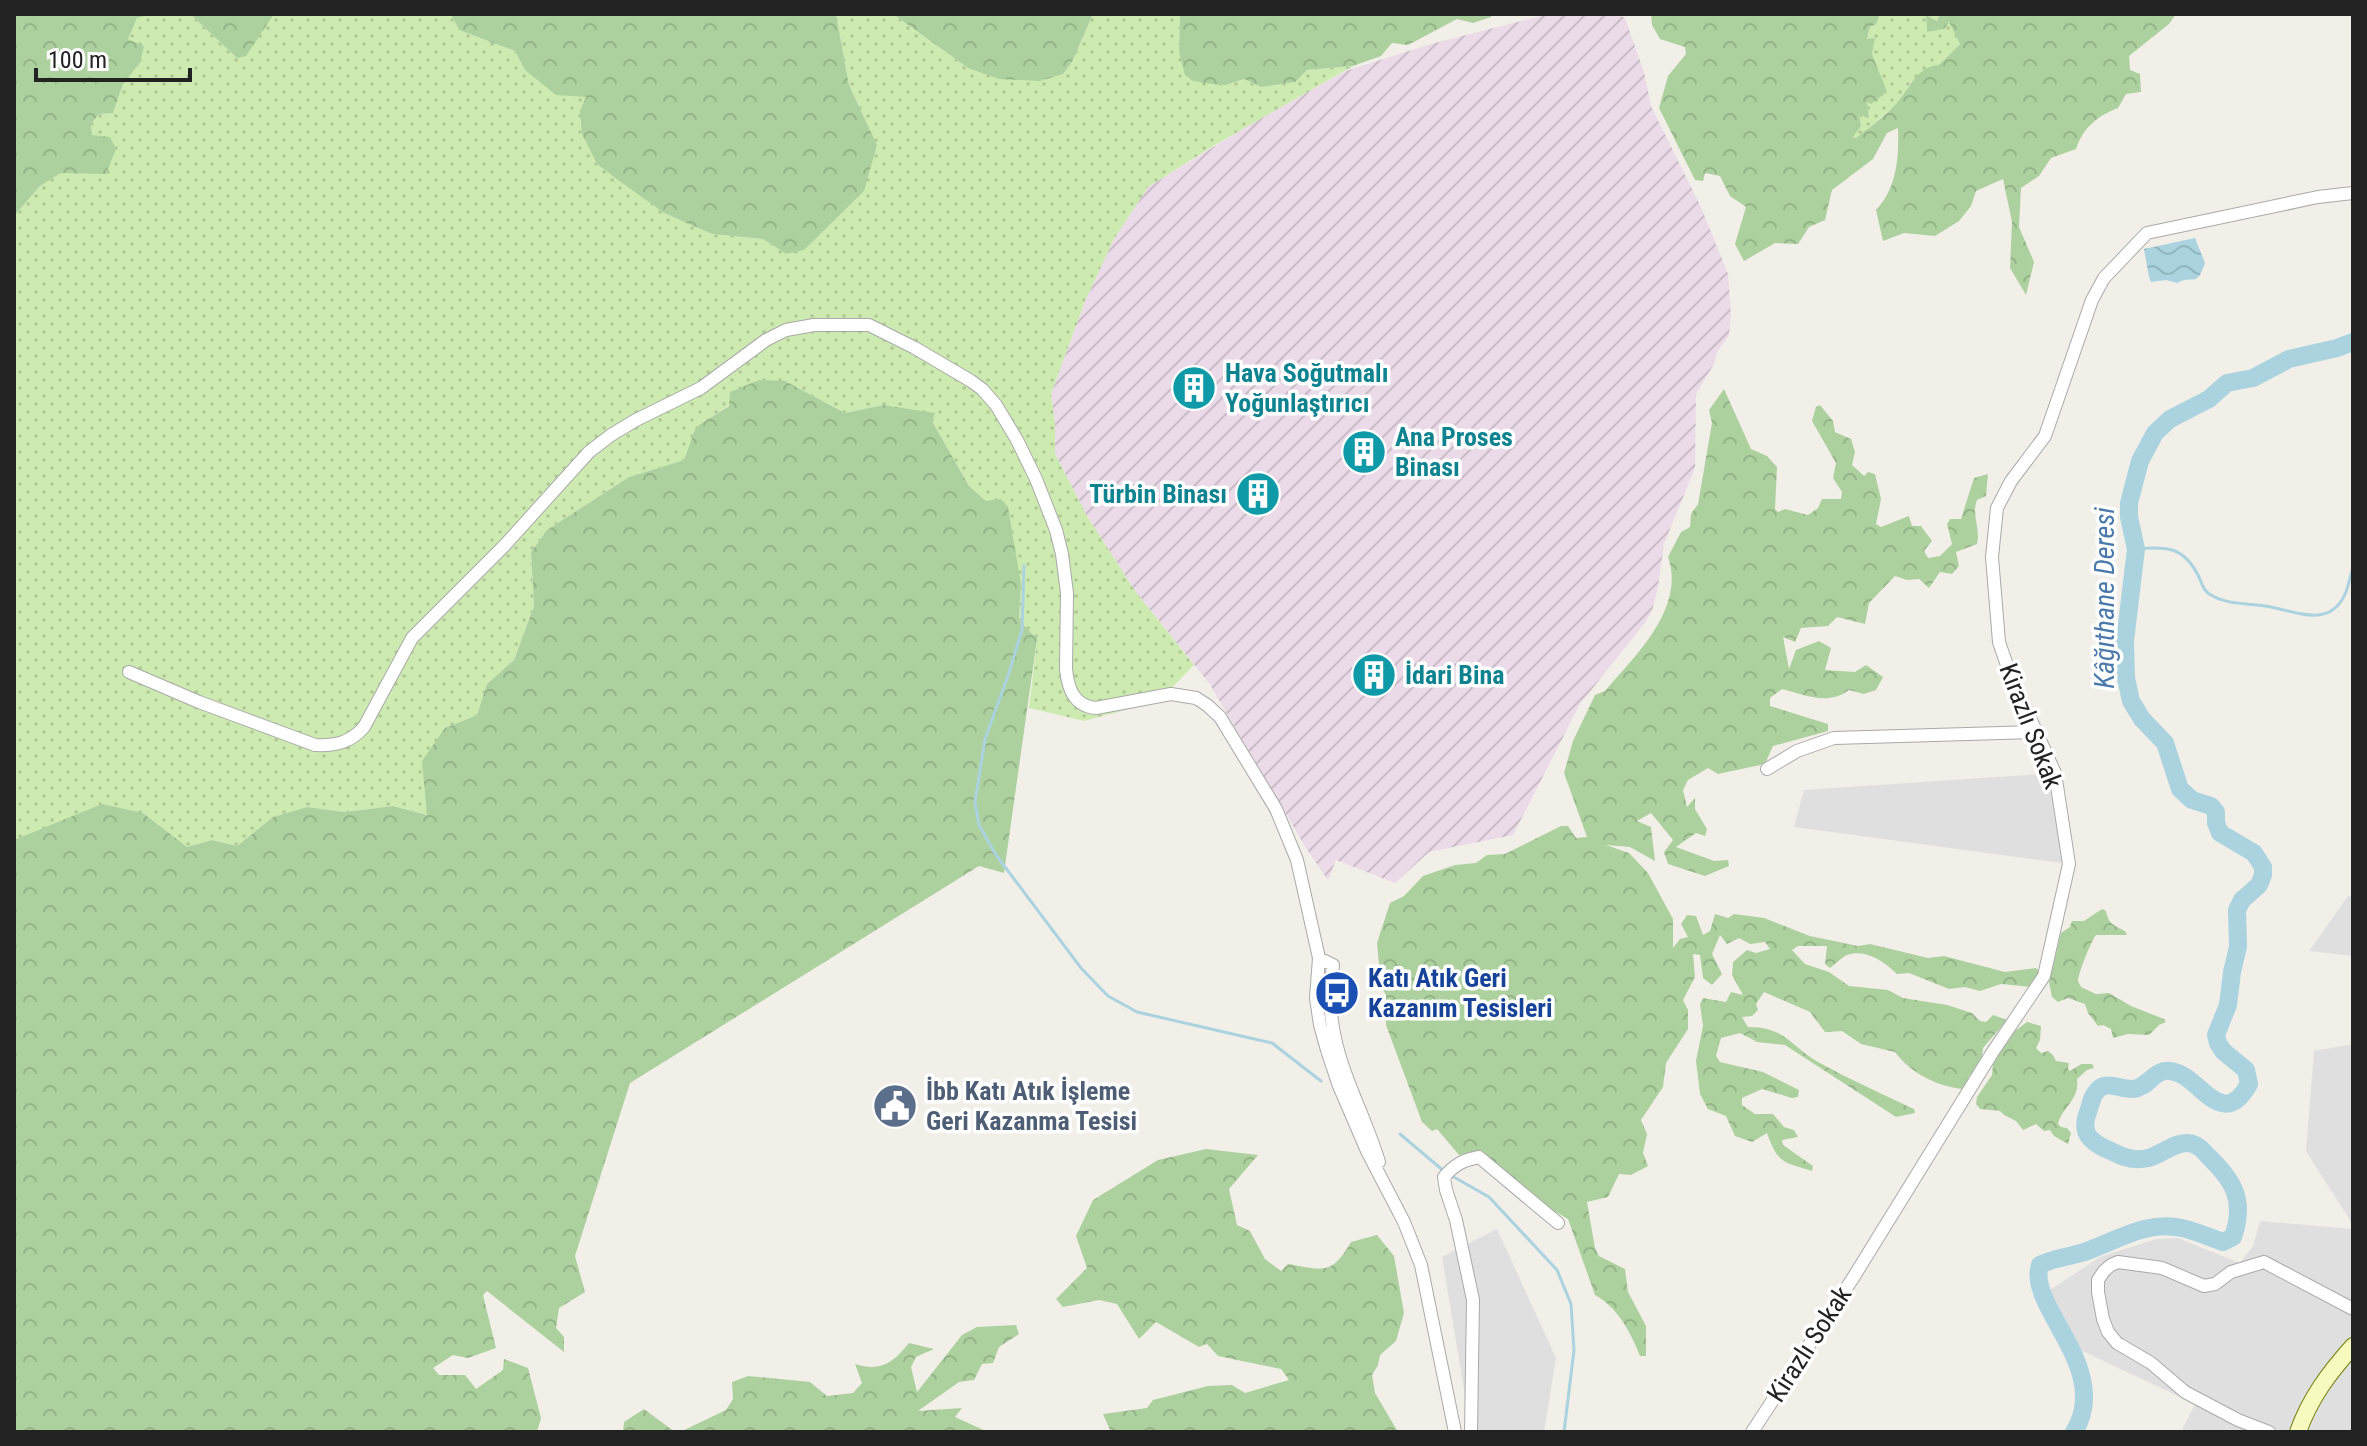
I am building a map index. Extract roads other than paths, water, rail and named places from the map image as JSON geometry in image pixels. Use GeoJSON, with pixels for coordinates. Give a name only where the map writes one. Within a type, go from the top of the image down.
{"type":"FeatureCollection","features":[{"type":"Feature","properties":{"kind":"street","name":"Kirazlı Sokak"},"geometry":{"type":"LineString","coordinates":[[1752,1432],[2044,976],[2069,864],[2055,773],[1999,642],[1992,557],[1997,508],[2011,481],[2045,436],[2092,300],[2104,278],[2147,233],[2318,197],[2353,193]]}},
{"type":"Feature","properties":{"kind":"street"},"geometry":{"type":"LineString","coordinates":[[129,672],[315,745],[333,746],[344,742],[364,727],[412,638],[504,546],[589,452],[611,435],[701,388],[777,334],[800,326],[869,325],[915,348],[982,389],[1005,418],[1036,479],[1062,554],[1067,593],[1066,669],[1076,699],[1096,708],[1171,694],[1186,695],[1207,705],[1220,717],[1289,836],[1319,958],[1316,998],[1320,1025],[1339,1086],[1367,1151],[1404,1222],[1421,1265],[1455,1432]]}},
{"type":"Feature","properties":{"kind":"street"},"geometry":{"type":"LineString","coordinates":[[1767,769],[1797,751],[1834,738],[2035,732]]}},
{"type":"Feature","properties":{"kind":"street"},"geometry":{"type":"LineString","coordinates":[[1471,1432],[1473,1300],[1444,1177],[1453,1166],[1479,1157],[1558,1223]]}},
{"type":"Feature","properties":{"kind":"street"},"geometry":{"type":"LineString","coordinates":[[2269,1432],[2238,1420],[2185,1392],[2151,1363],[2117,1343],[2108,1332],[2099,1304],[2098,1280],[2104,1271],[2118,1262],[2144,1264],[2162,1268],[2204,1286],[2215,1284],[2231,1272],[2264,1262],[2353,1309]]}},
{"type":"Feature","properties":{"kind":"street"},"geometry":{"type":"LineString","coordinates":[[2298,1432],[2314,1394],[2353,1346]]}},
{"type":"Feature","properties":{"kind":"water"},"geometry":{"type":"Polygon","coordinates":[[[2195,238],[2205,263],[2197,278],[2177,283],[2166,280],[2151,282],[2144,249],[2195,238]]]}},
{"type":"Feature","properties":{"kind":"waterway","name":"Kâğıthane Deresi"},"geometry":{"type":"LineString","coordinates":[[2074,1432],[2083,1408],[2083,1385],[2077,1362],[2045,1300],[2039,1281],[2040,1265],[2087,1251],[2133,1232],[2157,1227],[2182,1228],[2223,1242],[2233,1237],[2238,1212],[2230,1182],[2197,1146],[2183,1143],[2153,1156],[2135,1159],[2094,1142],[2085,1127],[2091,1101],[2102,1087],[2138,1088],[2164,1071],[2181,1074],[2219,1102],[2229,1103],[2239,1098],[2249,1084],[2246,1070],[2223,1051],[2216,1035],[2228,1005],[2238,947],[2237,910],[2242,900],[2259,885],[2263,875],[2263,867],[2254,853],[2220,833],[2216,812],[2211,806],[2192,800],[2180,789],[2165,743],[2142,719],[2131,701],[2126,678],[2125,641],[2136,549],[2129,503],[2140,461],[2155,433],[2170,419],[2209,399],[2227,383],[2253,378],[2289,359],[2353,342]]}},
{"type":"Feature","properties":{"kind":"waterway"},"geometry":{"type":"LineString","coordinates":[[2136,549],[2164,548],[2179,553],[2192,565],[2206,591],[2217,598],[2310,615],[2321,615],[2339,604],[2353,568]]}},
{"type":"Feature","properties":{"kind":"waterway"},"geometry":{"type":"LineString","coordinates":[[1024,566],[1022,630],[985,739],[975,802],[979,825],[996,855],[1081,968],[1108,996],[1137,1012],[1272,1043],[1321,1081]]}},
{"type":"Feature","properties":{"kind":"waterway"},"geometry":{"type":"LineString","coordinates":[[1400,1134],[1445,1172]]}},
{"type":"Feature","properties":{"kind":"waterway"},"geometry":{"type":"LineString","coordinates":[[1452,1176],[1489,1197],[1557,1270],[1571,1304],[1574,1350],[1564,1432]]}},
{"type":"Feature","properties":{"kind":"place","name":"Hava Soğutmalı Yoğunlaştırıcı"},"geometry":{"type":"Point","coordinates":[1194,388]}},
{"type":"Feature","properties":{"kind":"place","name":"Ana Proses Binası"},"geometry":{"type":"Point","coordinates":[1364,452]}},
{"type":"Feature","properties":{"kind":"place","name":"Türbin Binası"},"geometry":{"type":"Point","coordinates":[1258,494]}},
{"type":"Feature","properties":{"kind":"place","name":"İdari Bina"},"geometry":{"type":"Point","coordinates":[1374,675]}},
{"type":"Feature","properties":{"kind":"place","name":"Katı Atık Geri Kazanım Tesisleri"},"geometry":{"type":"Point","coordinates":[1337,993]}},
{"type":"Feature","properties":{"kind":"place","name":"İbb Katı Atık İşleme Geri Kazanma Tesisi"},"geometry":{"type":"Point","coordinates":[895,1106]}}]}
